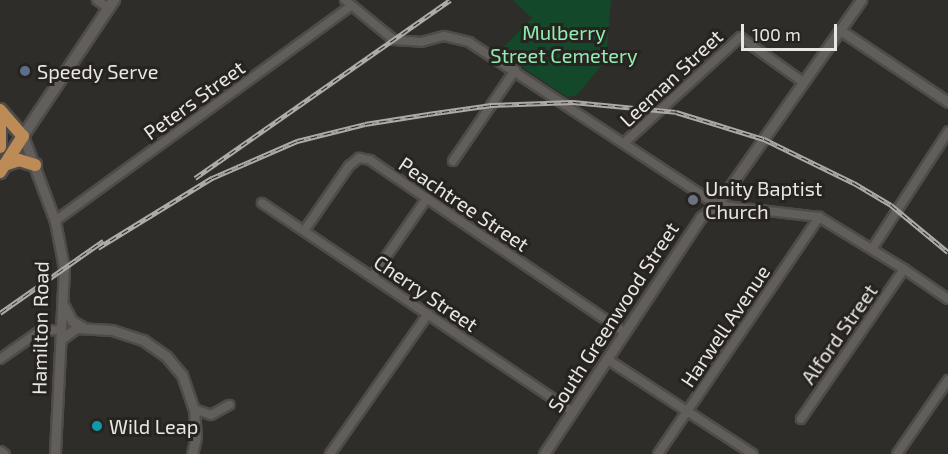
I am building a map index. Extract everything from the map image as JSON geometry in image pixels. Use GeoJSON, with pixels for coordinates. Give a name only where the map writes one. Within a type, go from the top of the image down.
{"type":"FeatureCollection","features":[{"type":"Feature","properties":{"kind":"highway","name":"Hamilton Road"},"geometry":{"type":"LineString","coordinates":[[0,110],[23,136]]}},
{"type":"Feature","properties":{"kind":"highway"},"geometry":{"type":"LineString","coordinates":[[0,121],[0,147]]}},
{"type":"Feature","properties":{"kind":"highway"},"geometry":{"type":"LineString","coordinates":[[2,169],[23,136]]}},
{"type":"Feature","properties":{"kind":"highway"},"geometry":{"type":"LineString","coordinates":[[2,169],[19,160],[34,165]]}},
{"type":"Feature","properties":{"kind":"main road"},"geometry":{"type":"LineString","coordinates":[[23,136],[111,4]]}},
{"type":"Feature","properties":{"kind":"street"},"geometry":{"type":"LineString","coordinates":[[97,0],[111,4]]}},
{"type":"Feature","properties":{"kind":"street","name":"South Greenwood Street"},"geometry":{"type":"LineString","coordinates":[[544,454],[701,217],[717,206],[861,0]]}},
{"type":"Feature","properties":{"kind":"street"},"geometry":{"type":"LineString","coordinates":[[348,3],[394,40],[406,43],[444,36],[461,39],[515,70],[717,206],[819,217],[948,299]]}},
{"type":"Feature","properties":{"kind":"street","name":"Peters Street"},"geometry":{"type":"LineString","coordinates":[[55,221],[348,3]]}},
{"type":"Feature","properties":{"kind":"street"},"geometry":{"type":"LineString","coordinates":[[840,30],[948,102]]}},
{"type":"Feature","properties":{"kind":"street","name":"Leeman Street"},"geometry":{"type":"LineString","coordinates":[[624,143],[740,37],[803,82]]}},
{"type":"Feature","properties":{"kind":"street"},"geometry":{"type":"LineString","coordinates":[[453,162],[515,70]]}},
{"type":"Feature","properties":{"kind":"street"},"geometry":{"type":"LineString","coordinates":[[872,249],[948,132]]}},
{"type":"Feature","properties":{"kind":"street","name":"Hamilton Road"},"geometry":{"type":"LineString","coordinates":[[23,136],[55,221],[64,268],[55,454]]}},
{"type":"Feature","properties":{"kind":"street","name":"Peachtree Street"},"geometry":{"type":"LineString","coordinates":[[304,231],[349,166],[359,158],[370,160],[624,332]]}},
{"type":"Feature","properties":{"kind":"street"},"geometry":{"type":"LineString","coordinates":[[372,277],[426,198]]}},
{"type":"Feature","properties":{"kind":"street","name":"Cherry Street"},"geometry":{"type":"LineString","coordinates":[[262,203],[572,411]]}},
{"type":"Feature","properties":{"kind":"street","name":"Harwell Avenue"},"geometry":{"type":"LineString","coordinates":[[658,454],[819,217]]}},
{"type":"Feature","properties":{"kind":"street","name":"Alford Street"},"geometry":{"type":"LineString","coordinates":[[801,419],[904,269]]}},
{"type":"Feature","properties":{"kind":"street"},"geometry":{"type":"LineString","coordinates":[[63,303],[72,321],[84,328]]}},
{"type":"Feature","properties":{"kind":"street"},"geometry":{"type":"LineString","coordinates":[[330,454],[428,314]]}},
{"type":"Feature","properties":{"kind":"street"},"geometry":{"type":"LineString","coordinates":[[0,359],[39,331],[62,334],[72,329],[84,328],[123,332],[153,345],[174,364],[182,375],[195,409],[196,437],[192,454]]}},
{"type":"Feature","properties":{"kind":"street"},"geometry":{"type":"LineString","coordinates":[[607,359],[753,454]]}},
{"type":"Feature","properties":{"kind":"street"},"geometry":{"type":"LineString","coordinates":[[897,454],[948,380]]}},
{"type":"Feature","properties":{"kind":"street"},"geometry":{"type":"LineString","coordinates":[[195,409],[211,415],[229,405]]}},
{"type":"Feature","properties":{"kind":"street"},"geometry":{"type":"LineString","coordinates":[[0,451],[4,454]]}},
{"type":"Feature","properties":{"kind":"green space","name":"Mulberry Street Cemetery"},"geometry":{"type":"Polygon","coordinates":[[[513,0],[611,0],[606,60],[577,95],[567,97],[499,52],[532,18],[513,0]]]}},
{"type":"Feature","properties":{"kind":"railway"},"geometry":{"type":"LineString","coordinates":[[195,178],[450,0]]}},
{"type":"Feature","properties":{"kind":"railway"},"geometry":{"type":"LineString","coordinates":[[98,248],[212,178],[297,141],[365,124],[491,105],[573,102],[676,112],[764,139],[854,183],[891,205],[948,252]]}},
{"type":"Feature","properties":{"kind":"railway"},"geometry":{"type":"LineString","coordinates":[[0,313],[103,241]]}},
{"type":"Feature","properties":{"kind":"place","name":"Speedy Serve"},"geometry":{"type":"Point","coordinates":[25,71]}},
{"type":"Feature","properties":{"kind":"place","name":"Unity Baptist Church"},"geometry":{"type":"Point","coordinates":[693,200]}},
{"type":"Feature","properties":{"kind":"place","name":"Wild Leap"},"geometry":{"type":"Point","coordinates":[97,426]}}]}
